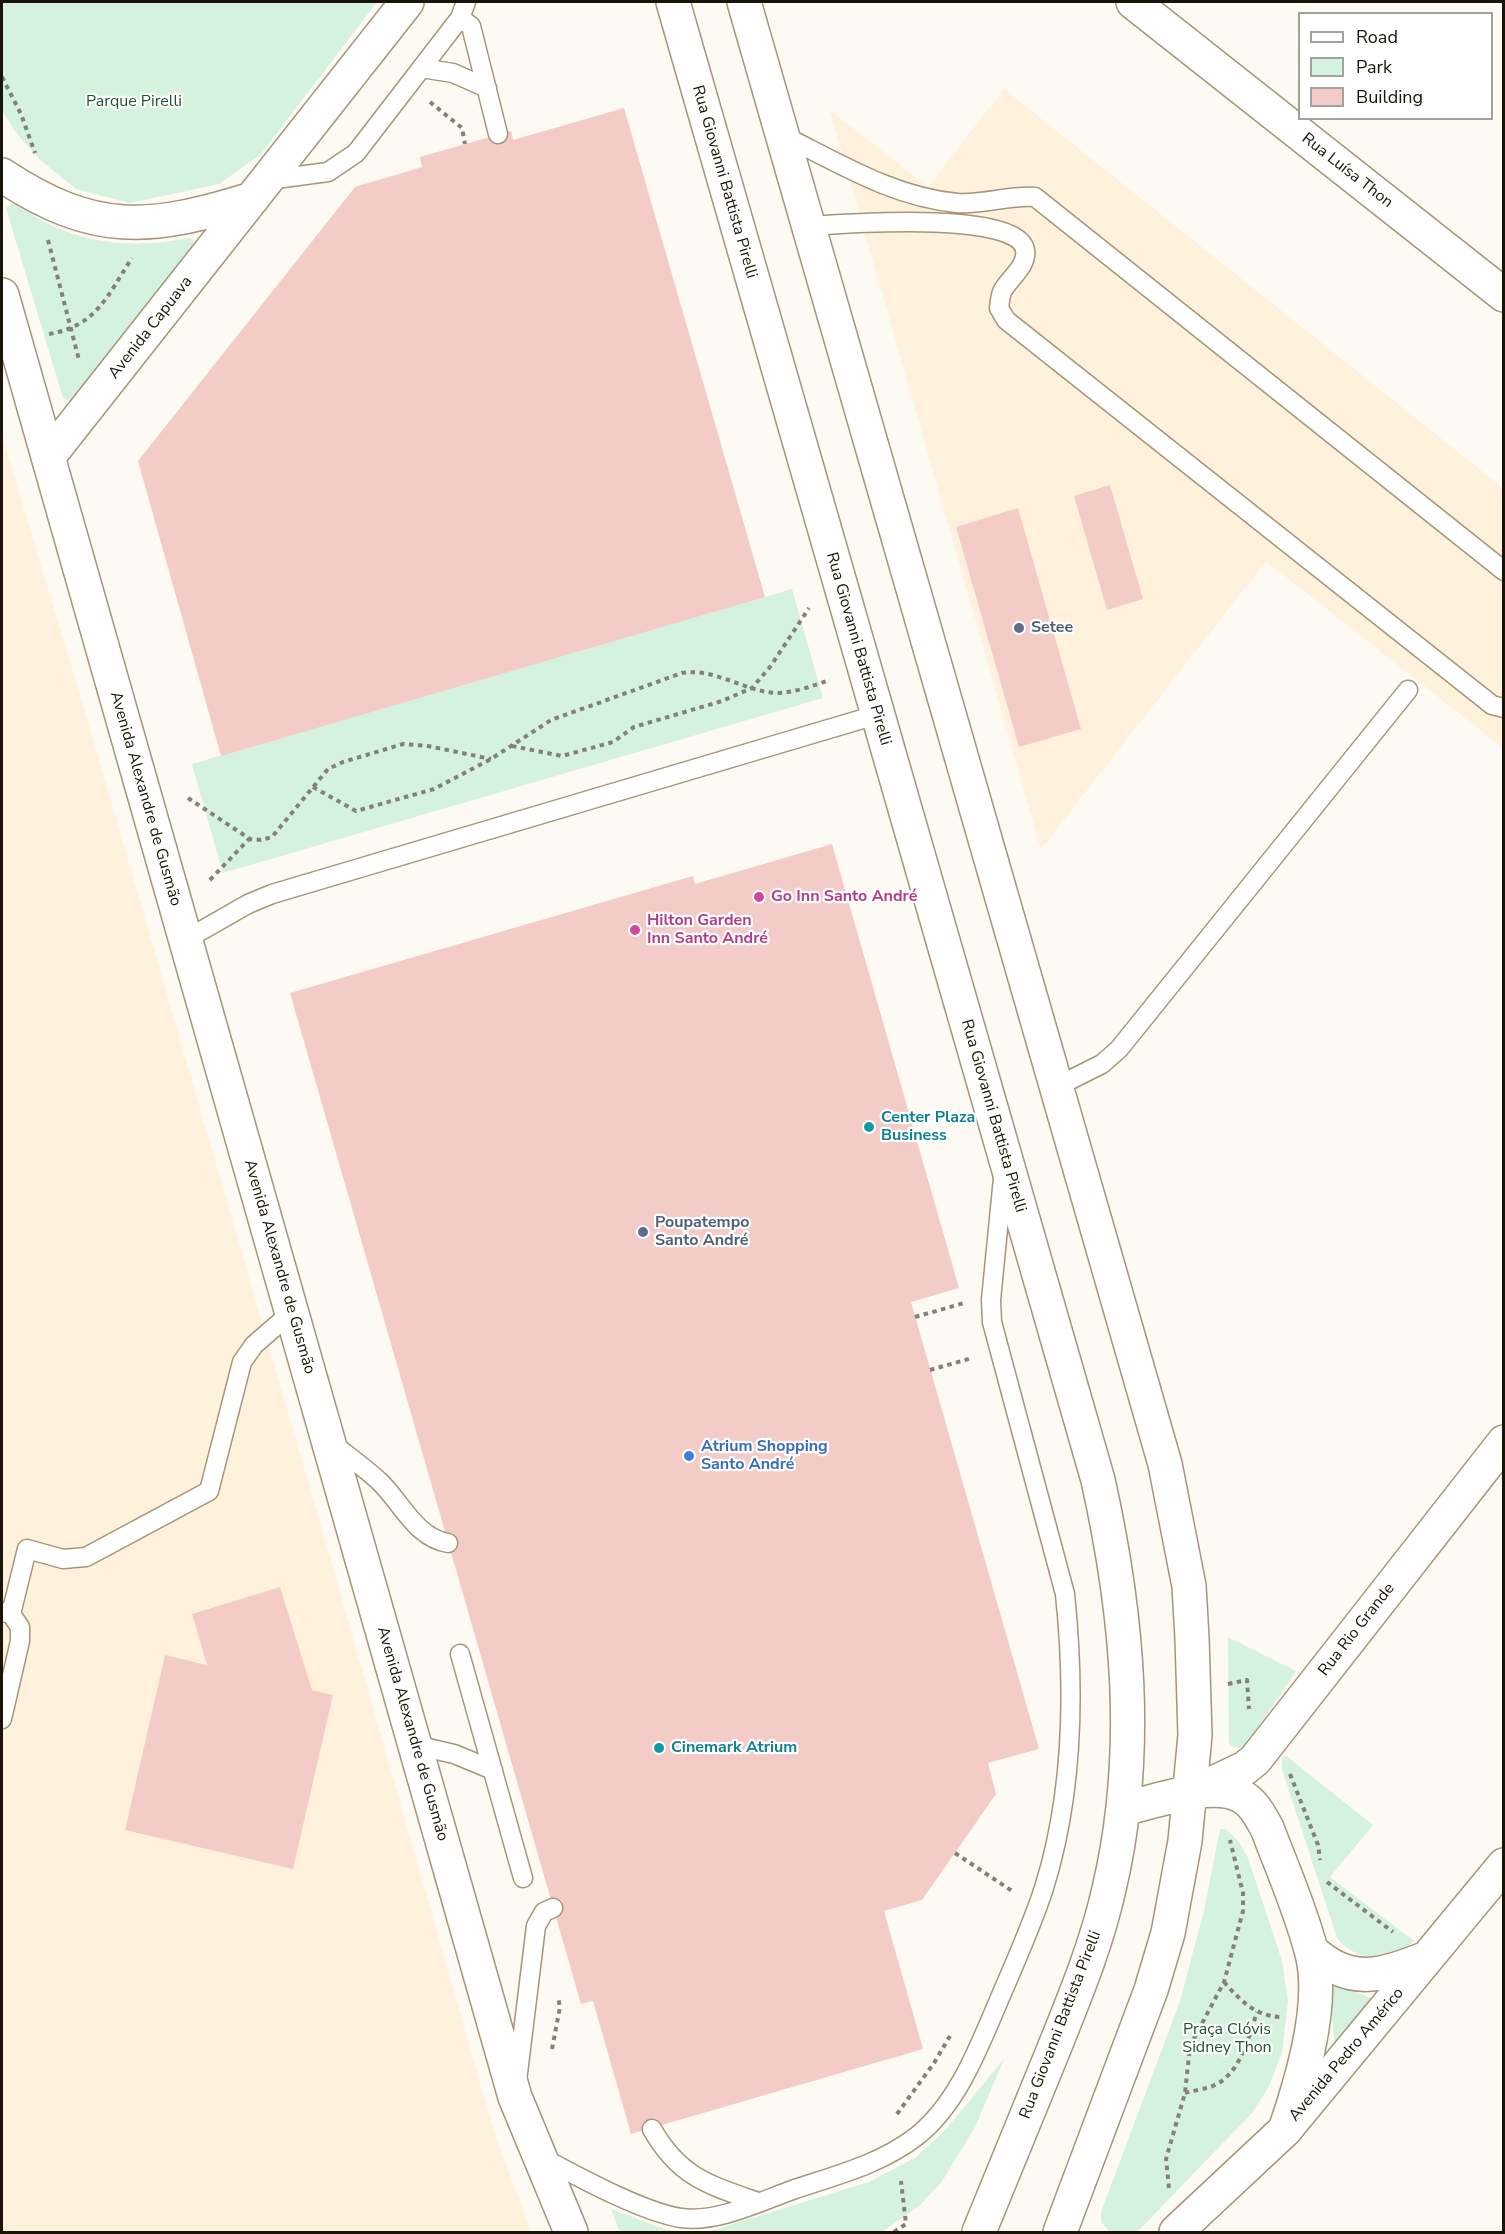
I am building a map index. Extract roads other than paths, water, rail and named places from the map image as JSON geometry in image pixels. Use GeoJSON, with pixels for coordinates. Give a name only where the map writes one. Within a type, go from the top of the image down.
{"type":"FeatureCollection","features":[{"type":"Feature","properties":{"kind":"main road","name":"Avenida Capuava"},"geometry":{"type":"LineString","coordinates":[[49,456],[407,2]]}},
{"type":"Feature","properties":{"kind":"main road","name":"Rua Giovanni Battista Pirelli"},"geometry":{"type":"LineString","coordinates":[[673,2],[876,716],[1098,1480],[1124,1625],[1129,1690],[1123,1809],[1110,1889],[1083,1976],[978,2231]]}},
{"type":"Feature","properties":{"kind":"main road"},"geometry":{"type":"LineString","coordinates":[[744,2],[1165,1464],[1189,1586],[1195,1735],[1178,1887],[1151,1990],[1060,2232]]}},
{"type":"Feature","properties":{"kind":"main road","name":"Rua Luísa Thon"},"geometry":{"type":"LineString","coordinates":[[1133,2],[1503,295]]}},
{"type":"Feature","properties":{"kind":"main road"},"geometry":{"type":"LineString","coordinates":[[2,175],[72,213],[100,221],[131,223],[157,222],[186,217],[259,189]]}},
{"type":"Feature","properties":{"kind":"main road","name":"Avenida Alexandre de Gusmão"},"geometry":{"type":"LineString","coordinates":[[2,296],[515,2097],[571,2232]]}},
{"type":"Feature","properties":{"kind":"main road","name":"Rua Rio Grande"},"geometry":{"type":"LineString","coordinates":[[1190,1794],[1245,1768],[1255,1760],[1503,1442]]}},
{"type":"Feature","properties":{"kind":"main road"},"geometry":{"type":"LineString","coordinates":[[1123,1809],[1190,1794],[1213,1790],[1225,1791],[1241,1796],[1257,1810],[1267,1828],[1312,1951],[1314,1985],[1307,2057],[1285,2130]]}},
{"type":"Feature","properties":{"kind":"main road","name":"Avenida Pedro Américo"},"geometry":{"type":"LineString","coordinates":[[1184,2224],[1285,2130],[1503,1865]]}},
{"type":"Feature","properties":{"kind":"main road"},"geometry":{"type":"LineString","coordinates":[[1312,1951],[1325,1963],[1357,1975],[1397,1970],[1427,1958]]}},
{"type":"Feature","properties":{"kind":"lane"},"geometry":{"type":"LineString","coordinates":[[259,189],[328,172],[356,153],[421,68],[466,15]]}},
{"type":"Feature","properties":{"kind":"lane"},"geometry":{"type":"LineString","coordinates":[[466,15],[498,134]]}},
{"type":"Feature","properties":{"kind":"lane"},"geometry":{"type":"LineString","coordinates":[[421,68],[453,73],[487,88]]}},
{"type":"Feature","properties":{"kind":"lane"},"geometry":{"type":"LineString","coordinates":[[782,135],[870,180],[931,199],[984,203],[1020,196],[1035,198],[1503,571]]}},
{"type":"Feature","properties":{"kind":"lane"},"geometry":{"type":"LineString","coordinates":[[808,226],[870,221],[921,222],[993,228],[1008,232],[1020,239],[1025,250],[1024,262],[1002,292],[999,308],[1006,320],[1492,705],[1503,708]]}},
{"type":"Feature","properties":{"kind":"lane"},"geometry":{"type":"LineString","coordinates":[[1056,1087],[1102,1064],[1119,1049],[1408,690]]}},
{"type":"Feature","properties":{"kind":"lane"},"geometry":{"type":"LineString","coordinates":[[185,940],[248,904],[272,894],[876,716]]}},
{"type":"Feature","properties":{"kind":"lane"},"geometry":{"type":"LineString","coordinates":[[538,2156],[585,2180],[668,2215],[684,2218],[712,2217],[868,2164],[898,2150],[924,2129],[945,2105],[981,2042],[1044,1887],[1062,1804],[1069,1693],[1065,1594],[1061,1569],[998,1349],[991,1300],[1005,1158]]}},
{"type":"Feature","properties":{"kind":"lane"},"geometry":{"type":"LineString","coordinates":[[2,1719],[20,1641],[20,1627],[6,1613],[27,1549],[63,1558],[86,1557],[209,1491],[242,1362],[254,1345],[292,1312]]}},
{"type":"Feature","properties":{"kind":"lane"},"geometry":{"type":"LineString","coordinates":[[328,1440],[381,1482],[423,1532],[437,1541],[448,1542]]}},
{"type":"Feature","properties":{"kind":"lane"},"geometry":{"type":"LineString","coordinates":[[460,1654],[522,1878]]}},
{"type":"Feature","properties":{"kind":"lane"},"geometry":{"type":"LineString","coordinates":[[415,1745],[454,1754],[493,1770]]}},
{"type":"Feature","properties":{"kind":"lane"},"geometry":{"type":"LineString","coordinates":[[515,2097],[536,1926],[544,1912],[553,1908]]}},
{"type":"Feature","properties":{"kind":"lane"},"geometry":{"type":"LineString","coordinates":[[652,2129],[663,2149],[694,2178],[758,2202]]}},
{"type":"Feature","properties":{"kind":"place","name":"Setee"},"geometry":{"type":"Point","coordinates":[1019,628]}},
{"type":"Feature","properties":{"kind":"place","name":"Go Inn Santo André"},"geometry":{"type":"Point","coordinates":[759,897]}},
{"type":"Feature","properties":{"kind":"place","name":"Hilton Garden Inn Santo André"},"geometry":{"type":"Point","coordinates":[635,930]}},
{"type":"Feature","properties":{"kind":"place","name":"Center Plaza Business"},"geometry":{"type":"Point","coordinates":[869,1127]}},
{"type":"Feature","properties":{"kind":"place","name":"Poupatempo Santo André"},"geometry":{"type":"Point","coordinates":[643,1232]}},
{"type":"Feature","properties":{"kind":"place","name":"Atrium Shopping Santo André"},"geometry":{"type":"Point","coordinates":[689,1456]}},
{"type":"Feature","properties":{"kind":"place","name":"Cinemark Atrium"},"geometry":{"type":"Point","coordinates":[659,1748]}},
{"type":"Feature","properties":{"kind":"park label","name":"Parque Pirelli"},"geometry":{"type":"Point","coordinates":[134,102]}},
{"type":"Feature","properties":{"kind":"park label","name":"Praça Clóvis Sidney Thon"},"geometry":{"type":"Point","coordinates":[1227,2039]}}]}
